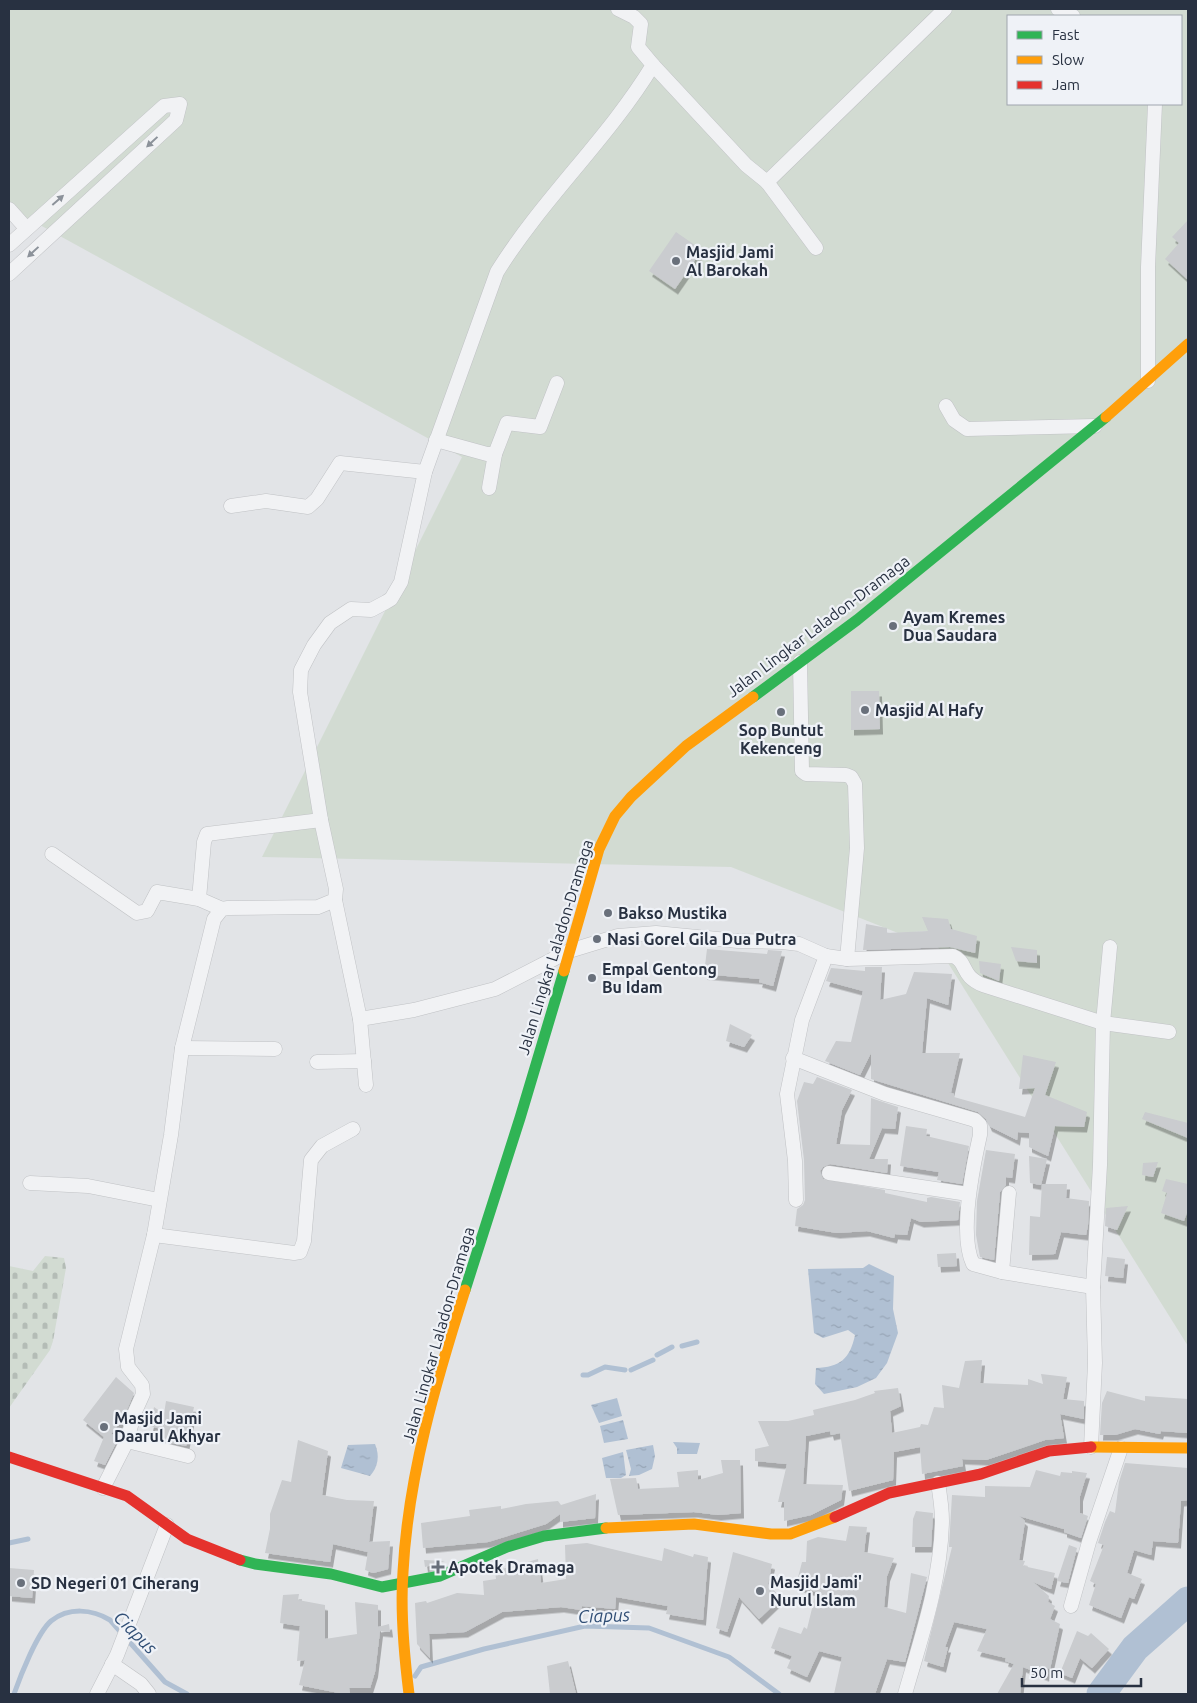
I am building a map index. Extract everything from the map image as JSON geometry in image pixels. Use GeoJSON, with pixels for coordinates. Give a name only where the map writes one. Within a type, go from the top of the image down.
{"type":"FeatureCollection","features":[{"type":"Feature","properties":{"kind":"main road","name":"Jalan Lingkar Laladon-Dramaga"},"geometry":{"type":"LineString","coordinates":[[408,1694],[402,1646],[403,1556],[413,1488],[427,1425],[466,1290],[531,1085],[600,849],[615,816],[631,797],[686,746],[857,620],[1096,426],[1188,344]]}},
{"type":"Feature","properties":{"kind":"main road"},"geometry":{"type":"LineString","coordinates":[[9,1457],[128,1496],[166,1525],[195,1542],[244,1561],[324,1573],[376,1586],[402,1584],[440,1576],[494,1552],[528,1540],[584,1530],[694,1524],[772,1534],[798,1532],[869,1500],[912,1487],[991,1472],[1049,1451],[1092,1448],[1188,1448]]}},
{"type":"Feature","properties":{"kind":"street"},"geometry":{"type":"LineString","coordinates":[[618,9],[634,17],[641,24],[638,47],[746,165],[767,182],[816,248]]}},
{"type":"Feature","properties":{"kind":"street"},"geometry":{"type":"LineString","coordinates":[[767,182],[945,9]]}},
{"type":"Feature","properties":{"kind":"street"},"geometry":{"type":"LineString","coordinates":[[1058,9],[1071,15]]}},
{"type":"Feature","properties":{"kind":"street"},"geometry":{"type":"LineString","coordinates":[[366,1086],[360,1019],[335,900],[336,888],[320,820],[300,692],[301,670],[314,645],[330,623],[351,609],[371,610],[391,599],[397,590],[401,582],[425,472],[468,358],[481,313],[497,272],[512,248],[598,142],[653,65]]}},
{"type":"Feature","properties":{"kind":"street"},"geometry":{"type":"LineString","coordinates":[[9,245],[164,106],[180,104],[176,120],[9,274]]}},
{"type":"Feature","properties":{"kind":"street"},"geometry":{"type":"LineString","coordinates":[[1148,381],[1148,267],[1155,105]]}},
{"type":"Feature","properties":{"kind":"street"},"geometry":{"type":"LineString","coordinates":[[9,209],[26,228]]}},
{"type":"Feature","properties":{"kind":"street"},"geometry":{"type":"LineString","coordinates":[[489,488],[496,454],[507,423],[540,427],[557,383]]}},
{"type":"Feature","properties":{"kind":"street"},"geometry":{"type":"LineString","coordinates":[[946,406],[954,420],[968,429],[1096,426]]}},
{"type":"Feature","properties":{"kind":"street"},"geometry":{"type":"LineString","coordinates":[[436,440],[487,454],[496,454]]}},
{"type":"Feature","properties":{"kind":"street"},"geometry":{"type":"LineString","coordinates":[[231,506],[266,501],[308,507],[317,499],[340,463],[425,472]]}},
{"type":"Feature","properties":{"kind":"street"},"geometry":{"type":"LineString","coordinates":[[800,662],[802,770],[806,774],[846,775],[852,778],[855,784],[857,848],[847,959]]}},
{"type":"Feature","properties":{"kind":"street"},"geometry":{"type":"LineString","coordinates":[[199,899],[204,842],[207,834],[320,820]]}},
{"type":"Feature","properties":{"kind":"street"},"geometry":{"type":"LineString","coordinates":[[52,854],[137,913],[147,911],[157,892],[199,899],[222,909],[237,907],[318,907],[335,900]]}},
{"type":"Feature","properties":{"kind":"street"},"geometry":{"type":"LineString","coordinates":[[103,1488],[127,1441],[143,1391],[142,1385],[128,1367],[126,1349],[154,1235],[171,1135],[182,1048],[214,919],[222,909]]}},
{"type":"Feature","properties":{"kind":"street"},"geometry":{"type":"LineString","coordinates":[[360,1019],[414,1010],[495,989],[569,951],[618,936],[656,933],[791,943],[826,956],[847,959],[954,956],[960,960],[968,978],[977,983],[1103,1022],[1169,1032]]}},
{"type":"Feature","properties":{"kind":"street"},"geometry":{"type":"LineString","coordinates":[[1092,1448],[1095,1363],[1093,1287],[1100,1165],[1103,1022],[1110,947]]}},
{"type":"Feature","properties":{"kind":"street"},"geometry":{"type":"LineString","coordinates":[[796,1200],[795,1161],[786,1102],[793,1058],[802,1020],[826,956]]}},
{"type":"Feature","properties":{"kind":"street"},"geometry":{"type":"LineString","coordinates":[[182,1048],[274,1048]]}},
{"type":"Feature","properties":{"kind":"street"},"geometry":{"type":"LineString","coordinates":[[793,1058],[878,1091],[975,1120],[981,1129],[968,1194],[971,1258],[978,1266],[1002,1272],[1093,1287]]}},
{"type":"Feature","properties":{"kind":"street"},"geometry":{"type":"LineString","coordinates":[[316,1062],[364,1061]]}},
{"type":"Feature","properties":{"kind":"street"},"geometry":{"type":"LineString","coordinates":[[154,1235],[294,1253],[300,1252],[304,1241],[311,1160],[322,1146],[353,1129]]}},
{"type":"Feature","properties":{"kind":"street"},"geometry":{"type":"LineString","coordinates":[[829,1173],[968,1194]]}},
{"type":"Feature","properties":{"kind":"street"},"geometry":{"type":"LineString","coordinates":[[30,1183],[88,1186],[159,1200]]}},
{"type":"Feature","properties":{"kind":"street"},"geometry":{"type":"LineString","coordinates":[[1002,1272],[1009,1193]]}},
{"type":"Feature","properties":{"kind":"street"},"geometry":{"type":"LineString","coordinates":[[127,1441],[188,1456]]}},
{"type":"Feature","properties":{"kind":"street"},"geometry":{"type":"LineString","coordinates":[[1071,1606],[1089,1542],[1121,1448]]}},
{"type":"Feature","properties":{"kind":"street"},"geometry":{"type":"LineString","coordinates":[[905,1694],[930,1606],[938,1560],[942,1521],[938,1483]]}},
{"type":"Feature","properties":{"kind":"street"},"geometry":{"type":"LineString","coordinates":[[97,1694],[115,1659],[138,1605],[166,1525]]}},
{"type":"Feature","properties":{"kind":"street"},"geometry":{"type":"LineString","coordinates":[[115,1659],[149,1694]]}},
{"type":"Feature","properties":{"kind":"green space"},"geometry":{"type":"Polygon","coordinates":[[[9,9],[1188,9],[1188,1346],[928,931],[898,933],[731,867],[262,857],[462,457],[9,208],[9,9]]]}},
{"type":"Feature","properties":{"kind":"green space"},"geometry":{"type":"Polygon","coordinates":[[[45,1256],[64,1258],[66,1268],[53,1341],[50,1350],[9,1408],[9,1266],[33,1271],[45,1256]]]}},
{"type":"Feature","properties":{"kind":"water"},"geometry":{"type":"Polygon","coordinates":[[[869,1264],[894,1276],[893,1309],[898,1333],[887,1363],[876,1378],[857,1387],[824,1394],[815,1384],[816,1368],[832,1366],[843,1360],[850,1350],[855,1335],[848,1330],[823,1338],[814,1333],[808,1269],[863,1268],[869,1264]]]}},
{"type":"Feature","properties":{"kind":"water"},"geometry":{"type":"Polygon","coordinates":[[[617,1398],[622,1416],[599,1423],[591,1405],[617,1398]]]}},
{"type":"Feature","properties":{"kind":"water"},"geometry":{"type":"Polygon","coordinates":[[[623,1420],[628,1439],[604,1443],[600,1426],[623,1420]]]}},
{"type":"Feature","properties":{"kind":"water"},"geometry":{"type":"Polygon","coordinates":[[[673,1442],[700,1443],[697,1454],[677,1454],[677,1448],[673,1442]]]}},
{"type":"Feature","properties":{"kind":"water"},"geometry":{"type":"Polygon","coordinates":[[[375,1444],[377,1461],[375,1469],[370,1476],[341,1468],[348,1445],[375,1444]]]}},
{"type":"Feature","properties":{"kind":"water"},"geometry":{"type":"Polygon","coordinates":[[[653,1445],[655,1456],[652,1469],[639,1475],[629,1476],[631,1469],[626,1450],[653,1445]]]}},
{"type":"Feature","properties":{"kind":"water"},"geometry":{"type":"Polygon","coordinates":[[[623,1452],[626,1475],[621,1478],[606,1478],[602,1458],[623,1452]]]}},
{"type":"Feature","properties":{"kind":"building"},"geometry":{"type":"Polygon","coordinates":[[[1188,220],[1188,280],[1165,259],[1179,243],[1172,237],[1188,220]]]}},
{"type":"Feature","properties":{"kind":"building","name":"Masjid Jami Al Barokah"},"geometry":{"type":"Polygon","coordinates":[[[676,232],[702,250],[675,289],[649,271],[676,232]]]}},
{"type":"Feature","properties":{"kind":"building","name":"Masjid Al Hafy"},"geometry":{"type":"Polygon","coordinates":[[[851,691],[879,691],[880,729],[851,730],[851,691]]]}},
{"type":"Feature","properties":{"kind":"building"},"geometry":{"type":"Polygon","coordinates":[[[922,917],[948,919],[951,929],[977,936],[975,953],[950,947],[863,950],[866,924],[887,928],[887,933],[928,931],[922,917]]]}},
{"type":"Feature","properties":{"kind":"building"},"geometry":{"type":"Polygon","coordinates":[[[1011,947],[1037,950],[1037,963],[1016,961],[1011,947]]]}},
{"type":"Feature","properties":{"kind":"building"},"geometry":{"type":"Polygon","coordinates":[[[707,949],[767,954],[768,950],[782,951],[773,986],[759,982],[760,979],[704,974],[707,949]]]}},
{"type":"Feature","properties":{"kind":"building"},"geometry":{"type":"Polygon","coordinates":[[[979,961],[1001,964],[999,981],[980,973],[979,961]]]}},
{"type":"Feature","properties":{"kind":"building"},"geometry":{"type":"Polygon","coordinates":[[[865,967],[882,967],[880,1000],[906,994],[914,972],[952,974],[948,1005],[927,998],[922,1053],[960,1053],[951,1092],[949,1092],[954,1094],[954,1097],[1025,1117],[1035,1088],[1019,1089],[1023,1055],[1056,1062],[1045,1095],[1087,1112],[1084,1127],[1055,1126],[1048,1156],[1029,1147],[1029,1133],[1018,1132],[1017,1140],[989,1126],[986,1119],[978,1112],[871,1079],[871,1053],[860,1075],[825,1061],[836,1041],[851,1042],[863,991],[826,981],[831,968],[865,971],[865,967]]]}},
{"type":"Feature","properties":{"kind":"building"},"geometry":{"type":"Polygon","coordinates":[[[730,1024],[752,1035],[744,1047],[726,1041],[730,1024]]]}},
{"type":"Feature","properties":{"kind":"building"},"geometry":{"type":"Polygon","coordinates":[[[817,1077],[852,1090],[842,1110],[836,1144],[870,1145],[871,1098],[898,1107],[895,1129],[882,1128],[869,1159],[888,1159],[887,1173],[830,1164],[823,1167],[820,1171],[823,1179],[885,1190],[885,1193],[927,1202],[927,1198],[931,1197],[960,1202],[958,1220],[921,1222],[911,1218],[907,1235],[895,1234],[894,1238],[867,1231],[837,1233],[795,1226],[797,1209],[803,1205],[805,1200],[804,1160],[797,1101],[804,1082],[813,1084],[817,1077]]]}},
{"type":"Feature","properties":{"kind":"building"},"geometry":{"type":"Polygon","coordinates":[[[1145,1112],[1188,1123],[1188,1138],[1142,1119],[1145,1112]]]}},
{"type":"Feature","properties":{"kind":"building"},"geometry":{"type":"Polygon","coordinates":[[[906,1126],[927,1129],[926,1136],[969,1146],[962,1184],[937,1180],[939,1172],[900,1166],[906,1126]]]}},
{"type":"Feature","properties":{"kind":"building"},"geometry":{"type":"Polygon","coordinates":[[[986,1150],[1015,1154],[1012,1178],[1006,1177],[1006,1185],[1000,1192],[994,1260],[980,1257],[976,1235],[977,1201],[986,1150]]]}},
{"type":"Feature","properties":{"kind":"building"},"geometry":{"type":"Polygon","coordinates":[[[1029,1156],[1047,1159],[1041,1185],[1030,1183],[1029,1156]]]}},
{"type":"Feature","properties":{"kind":"building"},"geometry":{"type":"Polygon","coordinates":[[[1158,1162],[1153,1177],[1142,1175],[1143,1163],[1158,1162]]]}},
{"type":"Feature","properties":{"kind":"building"},"geometry":{"type":"Polygon","coordinates":[[[1166,1179],[1188,1184],[1188,1210],[1184,1221],[1161,1213],[1167,1193],[1162,1191],[1166,1179]]]}},
{"type":"Feature","properties":{"kind":"building"},"geometry":{"type":"Polygon","coordinates":[[[1042,1184],[1067,1184],[1066,1198],[1089,1201],[1088,1225],[1086,1235],[1061,1232],[1055,1254],[1029,1255],[1030,1216],[1040,1217],[1042,1184]]]}},
{"type":"Feature","properties":{"kind":"building"},"geometry":{"type":"Polygon","coordinates":[[[1128,1206],[1117,1230],[1105,1226],[1106,1208],[1128,1206]]]}},
{"type":"Feature","properties":{"kind":"building"},"geometry":{"type":"Polygon","coordinates":[[[956,1253],[957,1266],[938,1267],[937,1254],[956,1253]]]}},
{"type":"Feature","properties":{"kind":"building"},"geometry":{"type":"Polygon","coordinates":[[[1107,1257],[1125,1259],[1123,1278],[1105,1276],[1107,1257]]]}},
{"type":"Feature","properties":{"kind":"building"},"geometry":{"type":"Polygon","coordinates":[[[982,1360],[980,1383],[1028,1385],[1028,1379],[1043,1384],[1041,1374],[1067,1377],[1063,1399],[1084,1401],[1084,1419],[1060,1414],[1064,1438],[1045,1440],[986,1460],[962,1459],[963,1466],[922,1474],[920,1447],[894,1452],[893,1480],[849,1491],[840,1433],[831,1435],[830,1431],[806,1436],[803,1484],[843,1485],[841,1500],[811,1515],[784,1521],[784,1502],[778,1502],[787,1464],[755,1461],[755,1449],[769,1446],[758,1421],[788,1421],[814,1415],[813,1410],[855,1400],[875,1393],[874,1391],[898,1388],[901,1406],[890,1411],[892,1433],[920,1427],[921,1424],[928,1425],[934,1407],[944,1408],[942,1385],[959,1388],[965,1361],[982,1360]]]}},
{"type":"Feature","properties":{"kind":"building","name":"Masjid Jami Daarul Akhyar"},"geometry":{"type":"Polygon","coordinates":[[[116,1377],[134,1393],[124,1417],[111,1434],[119,1437],[105,1465],[94,1461],[104,1437],[83,1420],[116,1377]]]}},
{"type":"Feature","properties":{"kind":"building"},"geometry":{"type":"Polygon","coordinates":[[[1107,1391],[1145,1401],[1145,1396],[1188,1399],[1188,1433],[1161,1431],[1160,1434],[1135,1429],[1115,1435],[1100,1435],[1102,1403],[1107,1391]]]}},
{"type":"Feature","properties":{"kind":"building"},"geometry":{"type":"Polygon","coordinates":[[[166,1401],[194,1407],[186,1446],[158,1440],[161,1429],[150,1426],[154,1407],[164,1414],[166,1401]]]}},
{"type":"Feature","properties":{"kind":"building"},"geometry":{"type":"Polygon","coordinates":[[[298,1440],[328,1451],[322,1495],[347,1500],[374,1501],[369,1542],[390,1541],[388,1569],[373,1573],[365,1570],[368,1552],[333,1544],[330,1562],[265,1553],[270,1529],[270,1514],[282,1480],[291,1482],[298,1440]]]}},
{"type":"Feature","properties":{"kind":"building"},"geometry":{"type":"Polygon","coordinates":[[[721,1460],[740,1460],[741,1513],[718,1515],[694,1512],[618,1515],[610,1479],[636,1478],[638,1489],[679,1487],[677,1472],[698,1470],[698,1480],[723,1473],[721,1460]]]}},
{"type":"Feature","properties":{"kind":"building"},"geometry":{"type":"Polygon","coordinates":[[[1125,1463],[1188,1468],[1188,1500],[1181,1501],[1178,1543],[1153,1541],[1151,1555],[1134,1550],[1127,1573],[1142,1579],[1134,1599],[1129,1597],[1121,1618],[1089,1605],[1096,1584],[1090,1581],[1104,1545],[1098,1543],[1110,1511],[1115,1513],[1119,1482],[1125,1463]]]}},
{"type":"Feature","properties":{"kind":"building"},"geometry":{"type":"Polygon","coordinates":[[[1036,1470],[1060,1476],[1061,1472],[1087,1473],[1080,1496],[1080,1513],[1088,1516],[1081,1538],[1064,1532],[1064,1529],[1019,1516],[1025,1521],[1019,1560],[1025,1561],[1023,1566],[1055,1573],[1051,1589],[1033,1582],[1049,1596],[1048,1602],[1055,1606],[1050,1619],[1060,1624],[1050,1669],[1048,1668],[1046,1676],[1023,1667],[1020,1694],[997,1694],[1014,1664],[1005,1661],[1006,1658],[977,1651],[987,1629],[954,1622],[945,1647],[948,1647],[943,1667],[924,1661],[952,1547],[949,1547],[952,1495],[985,1497],[985,1486],[1030,1487],[1036,1470]]]}},
{"type":"Feature","properties":{"kind":"building"},"geometry":{"type":"Polygon","coordinates":[[[596,1494],[595,1518],[560,1522],[560,1514],[546,1524],[488,1542],[423,1548],[421,1523],[470,1516],[469,1510],[501,1506],[501,1509],[558,1501],[561,1505],[596,1494]]]}},
{"type":"Feature","properties":{"kind":"building"},"geometry":{"type":"Polygon","coordinates":[[[916,1511],[933,1513],[931,1547],[912,1547],[913,1519],[916,1511]]]}},
{"type":"Feature","properties":{"kind":"building"},"geometry":{"type":"Polygon","coordinates":[[[849,1526],[867,1527],[864,1552],[894,1558],[887,1576],[884,1607],[906,1613],[911,1573],[927,1577],[905,1662],[887,1659],[875,1694],[834,1694],[842,1657],[819,1651],[807,1677],[787,1668],[792,1656],[771,1648],[779,1627],[801,1634],[804,1627],[807,1629],[816,1592],[796,1585],[802,1562],[806,1562],[807,1541],[818,1537],[846,1541],[849,1526]]]}},
{"type":"Feature","properties":{"kind":"building"},"geometry":{"type":"Polygon","coordinates":[[[587,1543],[662,1561],[664,1548],[693,1557],[694,1554],[708,1557],[703,1620],[666,1614],[668,1606],[616,1597],[615,1609],[582,1606],[581,1610],[561,1607],[502,1612],[465,1632],[429,1634],[430,1658],[417,1644],[415,1603],[426,1601],[427,1603],[457,1593],[484,1595],[483,1581],[496,1579],[495,1571],[538,1559],[541,1583],[566,1579],[565,1545],[587,1543]]]}},
{"type":"Feature","properties":{"kind":"building"},"geometry":{"type":"Polygon","coordinates":[[[1069,1545],[1077,1548],[1068,1583],[1057,1581],[1069,1545]]]}},
{"type":"Feature","properties":{"kind":"building"},"geometry":{"type":"Polygon","coordinates":[[[733,1552],[772,1564],[768,1584],[781,1598],[759,1619],[739,1597],[727,1632],[716,1628],[733,1552]]]}},
{"type":"Feature","properties":{"kind":"building"},"geometry":{"type":"Polygon","coordinates":[[[424,1560],[445,1561],[425,1567],[424,1560]]]}},
{"type":"Feature","properties":{"kind":"building","name":"SD Negeri 01 Ciherang"},"geometry":{"type":"Polygon","coordinates":[[[9,1568],[34,1570],[32,1598],[9,1596],[9,1568]]]}},
{"type":"Feature","properties":{"kind":"building"},"geometry":{"type":"Polygon","coordinates":[[[299,1594],[298,1600],[325,1605],[325,1639],[357,1634],[355,1602],[378,1605],[378,1627],[389,1624],[390,1632],[380,1631],[375,1672],[370,1688],[349,1688],[350,1694],[344,1694],[299,1685],[305,1660],[297,1661],[300,1626],[280,1623],[283,1595],[299,1594]]]}},
{"type":"Feature","properties":{"kind":"building"},"geometry":{"type":"Polygon","coordinates":[[[1077,1631],[1088,1636],[1091,1633],[1109,1649],[1092,1668],[1080,1658],[1072,1678],[1060,1673],[1077,1631]]]}},
{"type":"Feature","properties":{"kind":"building"},"geometry":{"type":"Polygon","coordinates":[[[568,1661],[576,1694],[550,1694],[547,1666],[568,1661]]]}},
{"type":"Feature","properties":{"kind":"waterway"},"geometry":{"type":"LineString","coordinates":[[682,1346],[697,1342]]}},
{"type":"Feature","properties":{"kind":"waterway"},"geometry":{"type":"LineString","coordinates":[[657,1355],[672,1347]]}},
{"type":"Feature","properties":{"kind":"waterway"},"geometry":{"type":"LineString","coordinates":[[631,1370],[653,1360]]}},
{"type":"Feature","properties":{"kind":"waterway"},"geometry":{"type":"LineString","coordinates":[[583,1375],[588,1375],[605,1367],[625,1370]]}},
{"type":"Feature","properties":{"kind":"waterway"},"geometry":{"type":"LineString","coordinates":[[9,1543],[28,1539]]}},
{"type":"Feature","properties":{"kind":"waterway"},"geometry":{"type":"LineString","coordinates":[[1101,1694],[1135,1648],[1188,1601]]}},
{"type":"Feature","properties":{"kind":"waterway","name":"Ciapus"},"geometry":{"type":"LineString","coordinates":[[14,1694],[40,1635],[46,1627],[58,1616],[80,1611],[103,1616],[110,1620],[165,1682],[187,1694]]}},
{"type":"Feature","properties":{"kind":"waterway","name":"Ciapus"},"geometry":{"type":"LineString","coordinates":[[415,1676],[421,1667],[484,1649],[585,1626],[649,1628],[729,1657],[779,1694]]}},
{"type":"Feature","properties":{"kind":"traffic: fast"},"geometry":{"type":"LineString","coordinates":[[753,697],[857,620],[1106,417]]}},
{"type":"Feature","properties":{"kind":"traffic: fast"},"geometry":{"type":"LineString","coordinates":[[465,1290],[520,1118],[564,971]]}},
{"type":"Feature","properties":{"kind":"traffic: fast"},"geometry":{"type":"LineString","coordinates":[[240,1560],[255,1564],[331,1574],[382,1587],[440,1576],[507,1547],[544,1536],[606,1528]]}},
{"type":"Feature","properties":{"kind":"traffic: slow"},"geometry":{"type":"LineString","coordinates":[[1106,417],[1188,344]]}},
{"type":"Feature","properties":{"kind":"traffic: slow"},"geometry":{"type":"LineString","coordinates":[[564,971],[599,849],[615,816],[631,797],[686,746],[753,697]]}},
{"type":"Feature","properties":{"kind":"traffic: slow"},"geometry":{"type":"LineString","coordinates":[[409,1694],[402,1618],[406,1536],[417,1465],[425,1429],[465,1290]]}},
{"type":"Feature","properties":{"kind":"traffic: slow"},"geometry":{"type":"LineString","coordinates":[[1091,1447],[1188,1448]]}},
{"type":"Feature","properties":{"kind":"traffic: slow"},"geometry":{"type":"LineString","coordinates":[[606,1528],[694,1524],[771,1534],[790,1534],[835,1517]]}},
{"type":"Feature","properties":{"kind":"traffic: jam"},"geometry":{"type":"LineString","coordinates":[[835,1517],[889,1493],[981,1474],[1049,1451],[1091,1447]]}},
{"type":"Feature","properties":{"kind":"traffic: jam"},"geometry":{"type":"LineString","coordinates":[[9,1457],[127,1496],[187,1539],[240,1560]]}},
{"type":"Feature","properties":{"kind":"place","name":"Masjid Jami Al Barokah"},"geometry":{"type":"Point","coordinates":[676,261]}},
{"type":"Feature","properties":{"kind":"place","name":"Ayam Kremes Dua Saudara"},"geometry":{"type":"Point","coordinates":[893,626]}},
{"type":"Feature","properties":{"kind":"place","name":"Masjid Al Hafy"},"geometry":{"type":"Point","coordinates":[865,710]}},
{"type":"Feature","properties":{"kind":"place","name":"Sop Buntut Kekenceng"},"geometry":{"type":"Point","coordinates":[781,712]}},
{"type":"Feature","properties":{"kind":"place","name":"Bakso Mustika"},"geometry":{"type":"Point","coordinates":[608,913]}},
{"type":"Feature","properties":{"kind":"place","name":"Nasi Gorel Gila Dua Putra"},"geometry":{"type":"Point","coordinates":[597,939]}},
{"type":"Feature","properties":{"kind":"place","name":"Empal Gentong Bu Idam"},"geometry":{"type":"Point","coordinates":[592,978]}},
{"type":"Feature","properties":{"kind":"place","name":"Masjid Jami Daarul Akhyar"},"geometry":{"type":"Point","coordinates":[104,1427]}},
{"type":"Feature","properties":{"kind":"place","name":"Apotek Dramaga"},"geometry":{"type":"Point","coordinates":[438,1567]}},
{"type":"Feature","properties":{"kind":"place","name":"SD Negeri 01 Ciherang"},"geometry":{"type":"Point","coordinates":[21,1583]}},
{"type":"Feature","properties":{"kind":"place","name":"Masjid Jami' Nurul Islam"},"geometry":{"type":"Point","coordinates":[760,1591]}}]}
